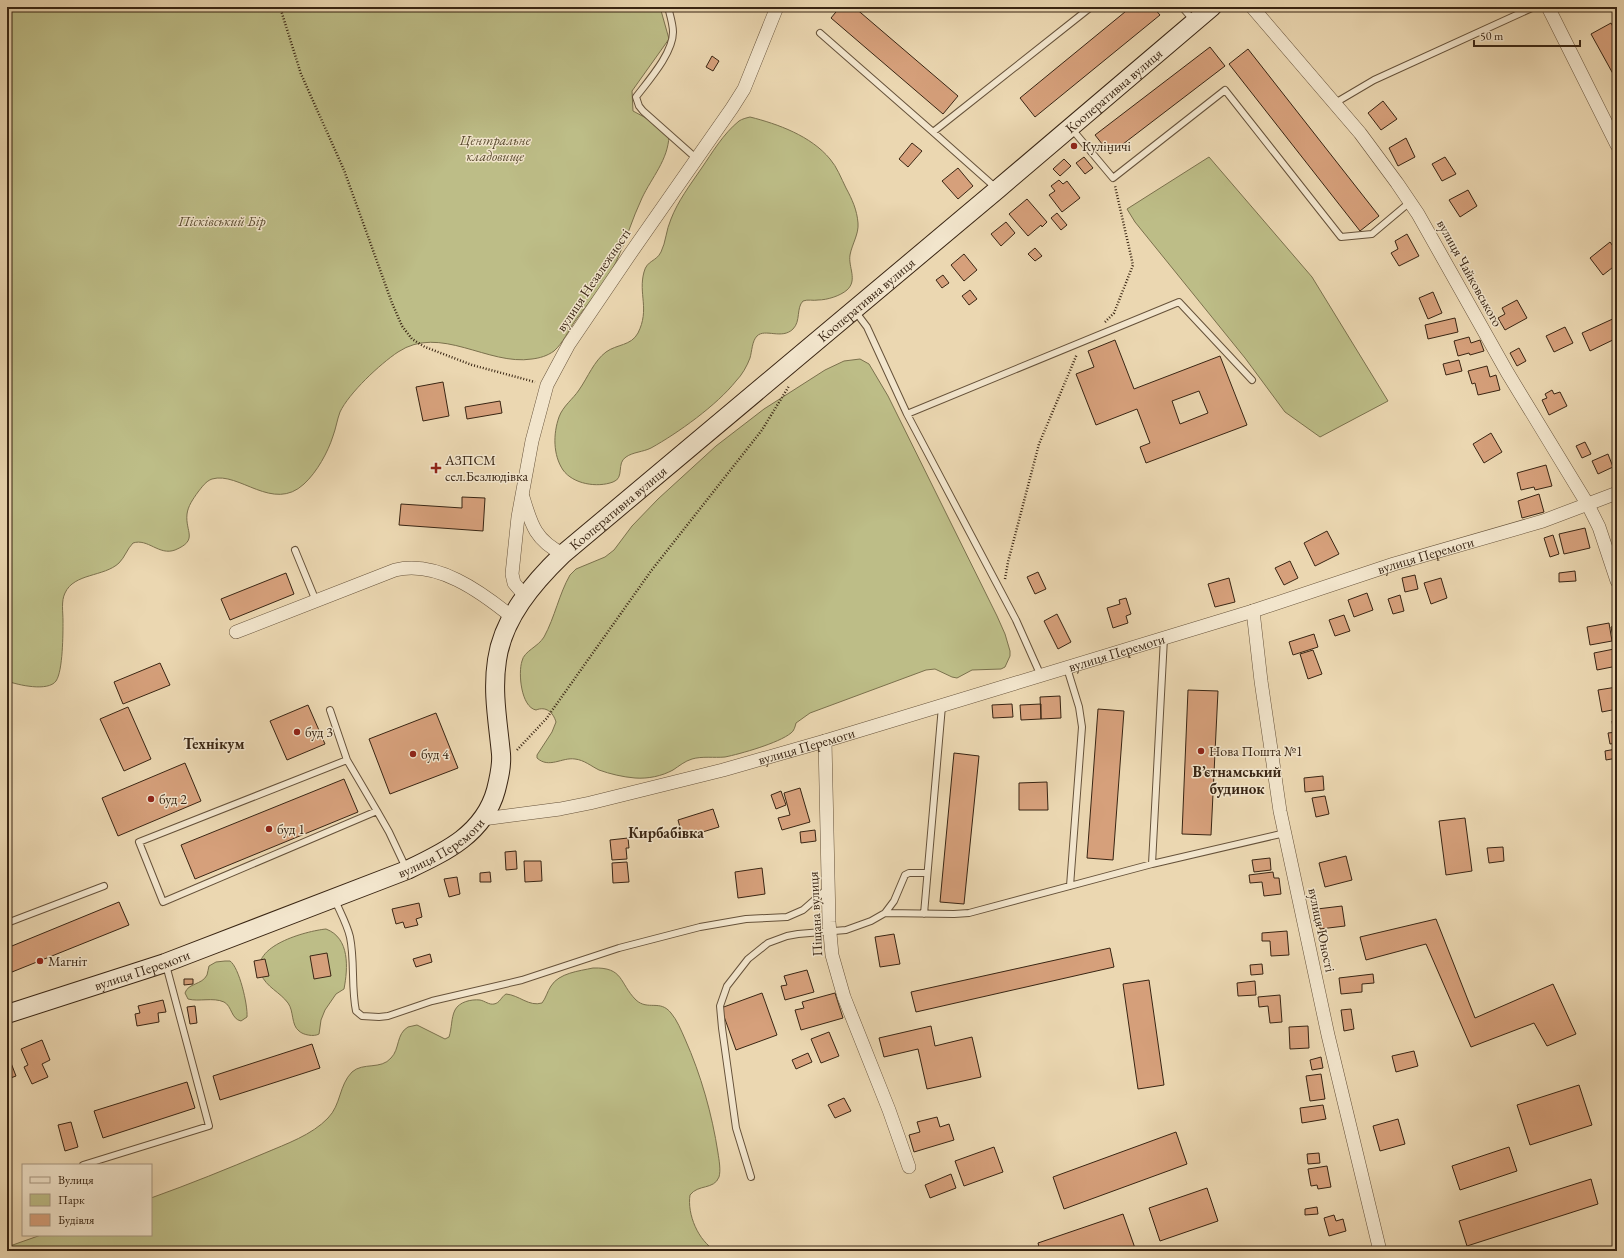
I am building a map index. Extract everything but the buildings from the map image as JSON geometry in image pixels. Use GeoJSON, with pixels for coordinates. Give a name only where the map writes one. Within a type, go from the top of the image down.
{"type":"FeatureCollection","features":[{"type":"Feature","properties":{"kind":"street","name":"вулиця Незалежності"},"geometry":{"type":"LineString","coordinates":[[525,596],[514,583],[512,574],[518,517],[532,441],[547,385],[569,344],[744,89],[777,7]]}},
{"type":"Feature","properties":{"kind":"street","name":"Кооперативна вулиця"},"geometry":{"type":"LineString","coordinates":[[483,819],[492,802],[501,766],[495,706],[495,679],[500,648],[512,617],[525,596],[546,570],[563,554],[854,309],[998,190],[1212,7]]}},
{"type":"Feature","properties":{"kind":"street","name":"вулиця Чайковського"},"geometry":{"type":"LineString","coordinates":[[1252,7],[1336,103],[1365,139],[1410,202],[1507,372],[1588,505],[1599,527],[1617,581]]}},
{"type":"Feature","properties":{"kind":"street"},"geometry":{"type":"LineString","coordinates":[[1548,7],[1617,145]]}},
{"type":"Feature","properties":{"kind":"street","name":"вулиця Перемоги"},"geometry":{"type":"LineString","coordinates":[[7,1014],[165,963],[407,870],[436,856],[461,841],[473,831],[483,819],[590,803],[723,770],[825,741],[1253,611],[1394,564],[1523,527],[1588,505],[1617,493]]}},
{"type":"Feature","properties":{"kind":"street"},"geometry":{"type":"LineString","coordinates":[[522,495],[531,524],[544,542],[563,554]]}},
{"type":"Feature","properties":{"kind":"street"},"geometry":{"type":"LineString","coordinates":[[236,632],[395,570],[409,568],[421,568],[445,574],[484,595],[512,617]]}},
{"type":"Feature","properties":{"kind":"street","name":"вулиця Юності"},"geometry":{"type":"LineString","coordinates":[[1253,611],[1260,681],[1276,788],[1328,1035],[1380,1251]]}},
{"type":"Feature","properties":{"kind":"street","name":"Піщана вулиця"},"geometry":{"type":"LineString","coordinates":[[825,741],[829,932],[832,955],[839,982],[891,1115],[909,1167]]}},
{"type":"Feature","properties":{"kind":"lane"},"geometry":{"type":"LineString","coordinates":[[668,7],[673,31],[670,45],[652,76],[636,97],[636,101],[643,111],[697,159]]}},
{"type":"Feature","properties":{"kind":"lane"},"geometry":{"type":"LineString","coordinates":[[933,132],[1091,7]]}},
{"type":"Feature","properties":{"kind":"lane"},"geometry":{"type":"LineString","coordinates":[[1182,7],[1195,22]]}},
{"type":"Feature","properties":{"kind":"lane"},"geometry":{"type":"LineString","coordinates":[[1336,103],[1374,80],[1534,7]]}},
{"type":"Feature","properties":{"kind":"lane"},"geometry":{"type":"LineString","coordinates":[[820,33],[998,190]]}},
{"type":"Feature","properties":{"kind":"lane"},"geometry":{"type":"LineString","coordinates":[[1070,127],[1113,178],[1225,90],[1341,237],[1372,234],[1410,202]]}},
{"type":"Feature","properties":{"kind":"lane"},"geometry":{"type":"LineString","coordinates":[[908,414],[1179,302],[1252,380]]}},
{"type":"Feature","properties":{"kind":"lane"},"geometry":{"type":"LineString","coordinates":[[854,309],[867,327],[908,414],[1026,639],[1041,676]]}},
{"type":"Feature","properties":{"kind":"lane"},"geometry":{"type":"LineString","coordinates":[[295,550],[316,601]]}},
{"type":"Feature","properties":{"kind":"lane"},"geometry":{"type":"LineString","coordinates":[[1152,864],[1164,638]]}},
{"type":"Feature","properties":{"kind":"lane"},"geometry":{"type":"LineString","coordinates":[[1067,668],[1080,707],[1082,727],[1070,886]]}},
{"type":"Feature","properties":{"kind":"lane"},"geometry":{"type":"LineString","coordinates":[[924,914],[942,706]]}},
{"type":"Feature","properties":{"kind":"lane"},"geometry":{"type":"LineString","coordinates":[[330,710],[347,760],[389,832],[407,870]]}},
{"type":"Feature","properties":{"kind":"lane"},"geometry":{"type":"LineString","coordinates":[[347,760],[139,842],[163,902],[377,811]]}},
{"type":"Feature","properties":{"kind":"lane"},"geometry":{"type":"LineString","coordinates":[[885,913],[969,913],[1152,864],[1285,832]]}},
{"type":"Feature","properties":{"kind":"lane"},"geometry":{"type":"LineString","coordinates":[[751,1177],[736,1128],[722,1028],[720,1011],[721,1000],[727,986],[748,959],[768,943],[787,936],[798,934],[846,930],[871,921],[885,913],[894,902],[906,875],[909,873],[927,874]]}},
{"type":"Feature","properties":{"kind":"lane"},"geometry":{"type":"LineString","coordinates":[[7,924],[104,886]]}},
{"type":"Feature","properties":{"kind":"lane"},"geometry":{"type":"LineString","coordinates":[[334,899],[350,938],[353,962],[353,999],[356,1011],[362,1016],[379,1017],[395,1014],[432,1001],[522,980],[619,948],[700,927],[746,919],[787,917],[803,910],[828,888]]}},
{"type":"Feature","properties":{"kind":"lane"},"geometry":{"type":"LineString","coordinates":[[86,1164],[209,1126],[165,963]]}},
{"type":"Feature","properties":{"kind":"path"},"geometry":{"type":"LineString","coordinates":[[280,7],[301,74],[344,170],[392,303],[407,332],[419,345],[434,351],[472,365],[547,385]]}},
{"type":"Feature","properties":{"kind":"path"},"geometry":{"type":"LineString","coordinates":[[1102,324],[1114,312],[1133,266],[1113,178]]}},
{"type":"Feature","properties":{"kind":"path"},"geometry":{"type":"LineString","coordinates":[[1003,594],[1008,562],[1039,444],[1081,346],[1085,340]]}},
{"type":"Feature","properties":{"kind":"path"},"geometry":{"type":"LineString","coordinates":[[501,766],[546,719],[651,571],[762,430],[793,379]]}},
{"type":"Feature","properties":{"kind":"green space","name":"Пісківський Бір"},"geometry":{"type":"Polygon","coordinates":[[[7,7],[660,7],[669,39],[632,91],[633,111],[659,125],[669,136],[666,153],[642,198],[620,254],[612,270],[557,348],[551,353],[541,357],[515,360],[447,344],[430,342],[414,345],[398,352],[366,379],[344,404],[325,455],[318,468],[304,484],[292,492],[280,494],[268,493],[233,480],[222,478],[212,479],[204,484],[188,508],[187,520],[189,539],[187,543],[175,550],[164,551],[144,543],[133,543],[119,563],[106,571],[82,578],[69,587],[65,593],[62,607],[62,652],[58,676],[56,681],[52,684],[40,687],[25,686],[7,681],[7,7]]]}},
{"type":"Feature","properties":{"kind":"green space"},"geometry":{"type":"Polygon","coordinates":[[[750,117],[783,127],[804,137],[822,151],[835,166],[852,200],[857,218],[858,227],[850,255],[852,282],[847,290],[841,294],[822,300],[803,301],[800,307],[797,322],[793,329],[789,332],[784,334],[764,333],[757,336],[752,346],[750,358],[746,367],[728,390],[708,409],[673,435],[651,448],[626,457],[621,463],[620,474],[617,480],[600,485],[579,482],[567,475],[557,458],[555,437],[559,417],[602,356],[610,349],[628,343],[638,333],[644,309],[642,287],[645,268],[649,263],[657,258],[661,252],[669,223],[677,206],[723,138],[739,121],[750,117]]]}},
{"type":"Feature","properties":{"kind":"green space"},"geometry":{"type":"Polygon","coordinates":[[[1209,157],[1312,277],[1388,401],[1320,437],[1285,412],[1245,358],[1135,222],[1127,209],[1209,157]]]}},
{"type":"Feature","properties":{"kind":"green space"},"geometry":{"type":"Polygon","coordinates":[[[860,359],[869,364],[888,396],[997,616],[1005,634],[1010,651],[1010,656],[1005,667],[1001,669],[972,670],[957,678],[935,669],[926,670],[810,713],[796,723],[794,730],[791,733],[778,741],[725,757],[704,757],[692,759],[684,762],[669,772],[655,777],[635,778],[617,775],[599,770],[575,759],[546,763],[537,758],[537,755],[552,732],[556,722],[553,715],[546,709],[536,710],[531,708],[527,703],[522,689],[520,673],[521,666],[525,654],[538,644],[544,637],[570,575],[576,569],[605,557],[614,550],[632,526],[658,499],[716,446],[764,409],[825,370],[844,361],[860,359]]]}},
{"type":"Feature","properties":{"kind":"green space"},"geometry":{"type":"Polygon","coordinates":[[[326,929],[334,933],[340,939],[346,954],[344,989],[336,994],[325,1010],[321,1020],[319,1034],[303,1034],[296,1028],[288,1003],[263,979],[260,964],[264,955],[271,948],[282,942],[306,933],[326,929]]]}},
{"type":"Feature","properties":{"kind":"green space"},"geometry":{"type":"Polygon","coordinates":[[[230,961],[240,978],[247,1011],[247,1017],[241,1021],[235,1018],[229,1006],[224,1002],[215,1000],[188,999],[185,993],[189,987],[205,978],[209,966],[216,962],[230,961]]]}},
{"type":"Feature","properties":{"kind":"green space"},"geometry":{"type":"Polygon","coordinates":[[[593,968],[603,968],[616,973],[636,1000],[645,1005],[658,1006],[667,1009],[679,1025],[701,1081],[716,1138],[720,1168],[720,1174],[717,1181],[710,1186],[697,1189],[690,1195],[690,1210],[699,1234],[710,1247],[716,1251],[7,1251],[7,1247],[38,1236],[152,1236],[152,1198],[208,1176],[307,1134],[322,1124],[332,1113],[345,1083],[352,1072],[361,1067],[387,1062],[394,1054],[404,1030],[408,1027],[417,1025],[445,1039],[449,1037],[455,1010],[462,1003],[482,1000],[490,1004],[494,1004],[506,994],[528,1002],[537,1004],[542,1003],[551,986],[559,978],[593,968]]]}},
{"type":"Feature","properties":{"kind":"place","name":"Куліничі"},"geometry":{"type":"Point","coordinates":[1074,146]}},
{"type":"Feature","properties":{"kind":"place","name":"АЗПСМ сел.Безлюдівка"},"geometry":{"type":"Point","coordinates":[436,468]}},
{"type":"Feature","properties":{"kind":"place","name":"буд 3"},"geometry":{"type":"Point","coordinates":[297,732]}},
{"type":"Feature","properties":{"kind":"place","name":"Нова Пошта №1"},"geometry":{"type":"Point","coordinates":[1201,751]}},
{"type":"Feature","properties":{"kind":"place","name":"буд 4"},"geometry":{"type":"Point","coordinates":[413,754]}},
{"type":"Feature","properties":{"kind":"place","name":"буд 2"},"geometry":{"type":"Point","coordinates":[151,799]}},
{"type":"Feature","properties":{"kind":"place","name":"буд 1"},"geometry":{"type":"Point","coordinates":[269,829]}},
{"type":"Feature","properties":{"kind":"place","name":"Магніт"},"geometry":{"type":"Point","coordinates":[40,961]}},
{"type":"Feature","properties":{"kind":"district","name":"Технікум"},"geometry":{"type":"Point","coordinates":[214,744]}},
{"type":"Feature","properties":{"kind":"district","name":"В’єтнамський будинок"},"geometry":{"type":"Point","coordinates":[1237,780]}},
{"type":"Feature","properties":{"kind":"district","name":"Кирбабівка"},"geometry":{"type":"Point","coordinates":[666,833]}},
{"type":"Feature","properties":{"kind":"park label","name":"Центральне кладовище"},"geometry":{"type":"Point","coordinates":[495,148]}}]}
